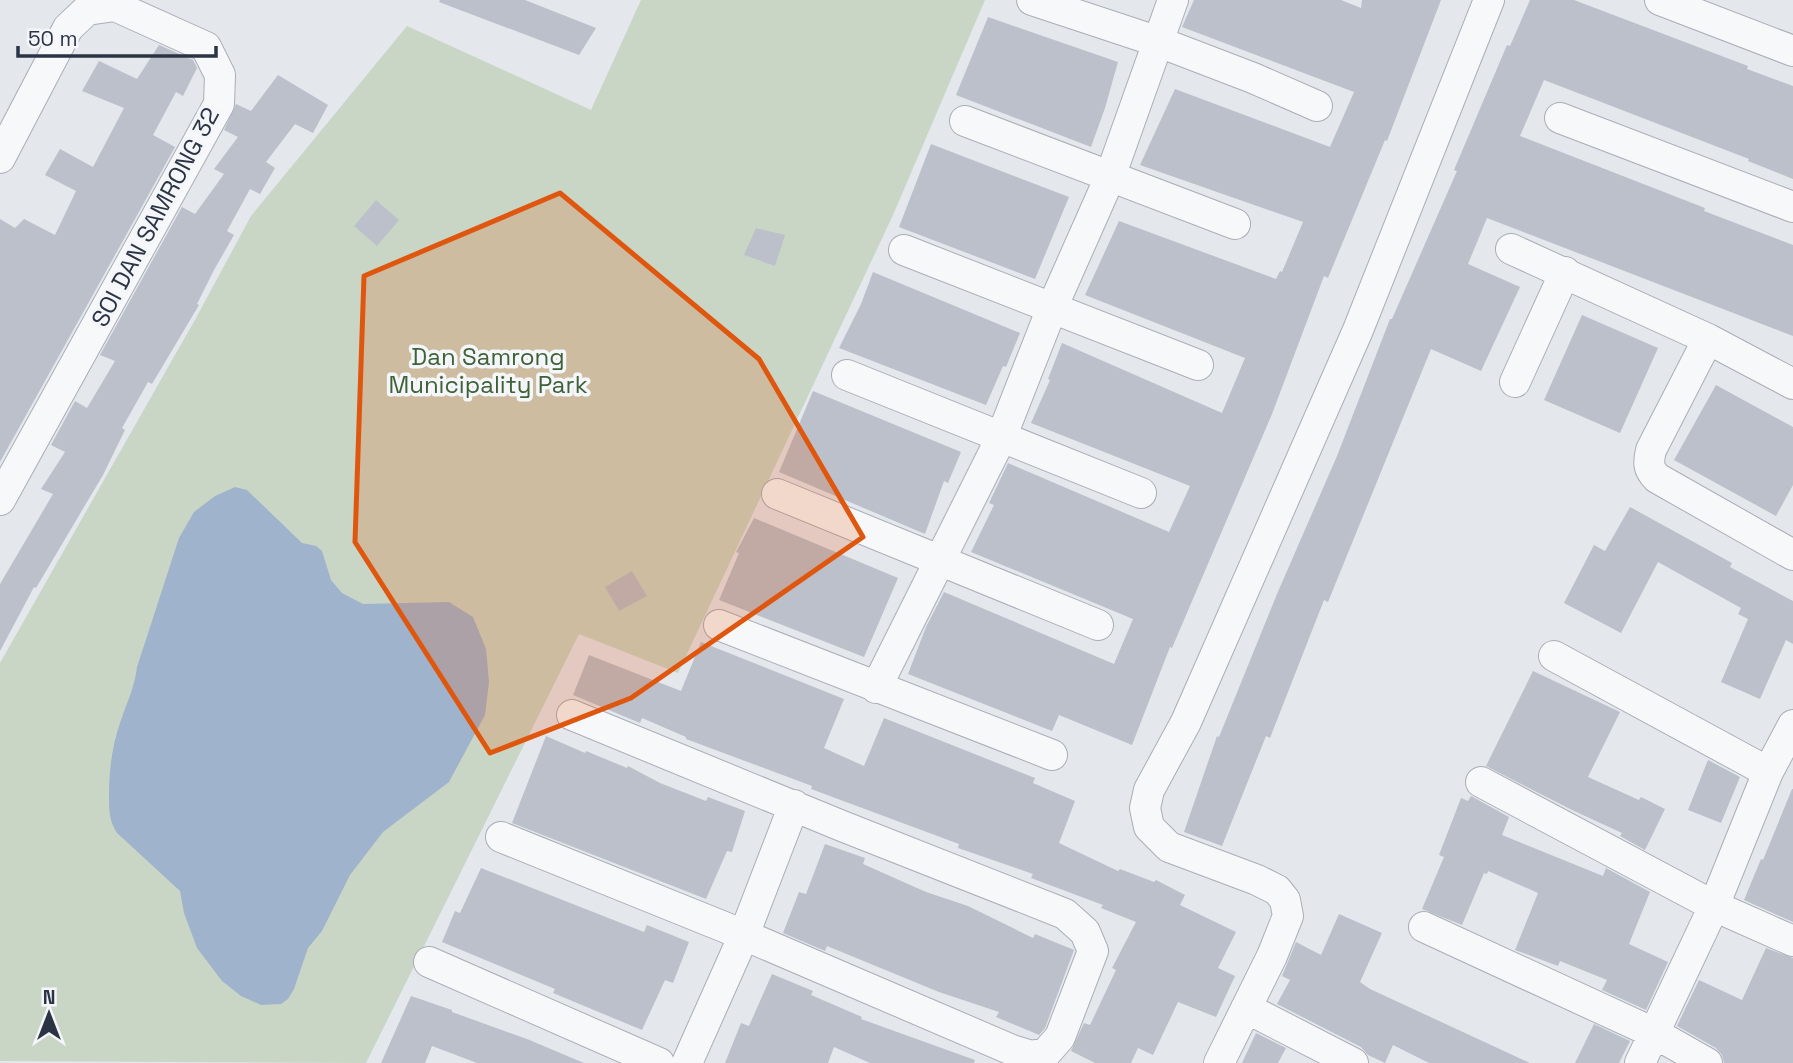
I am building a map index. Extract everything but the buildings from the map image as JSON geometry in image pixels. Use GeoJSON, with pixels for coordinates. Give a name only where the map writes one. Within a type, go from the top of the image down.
{"type":"FeatureCollection","features":[{"type":"Feature","properties":{"kind":"street"},"geometry":{"type":"LineString","coordinates":[[1032,0],[1159,42],[1317,106]]}},
{"type":"Feature","properties":{"kind":"street"},"geometry":{"type":"LineString","coordinates":[[876,688],[1001,438],[1052,308],[1110,177],[1173,0]]}},
{"type":"Feature","properties":{"kind":"street"},"geometry":{"type":"LineString","coordinates":[[1219,1063],[1288,916],[1285,900],[1277,890],[1257,880],[1169,847],[1149,827],[1145,808],[1149,790],[1186,722],[1358,330],[1489,0]]}},
{"type":"Feature","properties":{"kind":"street"},"geometry":{"type":"LineString","coordinates":[[1660,0],[1793,51]]}},
{"type":"Feature","properties":{"kind":"street","name":"SOI DAN SAMRONG 32"},"geometry":{"type":"LineString","coordinates":[[0,158],[68,27],[87,10],[115,6],[206,47],[220,75],[219,104],[0,500]]}},
{"type":"Feature","properties":{"kind":"street"},"geometry":{"type":"LineString","coordinates":[[1560,118],[1793,207]]}},
{"type":"Feature","properties":{"kind":"street"},"geometry":{"type":"LineString","coordinates":[[965,121],[1236,224]]}},
{"type":"Feature","properties":{"kind":"street"},"geometry":{"type":"LineString","coordinates":[[1511,249],[1708,339],[1793,384]]}},
{"type":"Feature","properties":{"kind":"street"},"geometry":{"type":"LineString","coordinates":[[904,250],[1198,365]]}},
{"type":"Feature","properties":{"kind":"street"},"geometry":{"type":"LineString","coordinates":[[1514,382],[1565,272]]}},
{"type":"Feature","properties":{"kind":"street"},"geometry":{"type":"LineString","coordinates":[[1708,339],[1651,450],[1648,462],[1650,471],[1657,478],[1793,555]]}},
{"type":"Feature","properties":{"kind":"street"},"geometry":{"type":"LineString","coordinates":[[846,375],[1141,493]]}},
{"type":"Feature","properties":{"kind":"street"},"geometry":{"type":"LineString","coordinates":[[777,494],[1098,625]]}},
{"type":"Feature","properties":{"kind":"street"},"geometry":{"type":"LineString","coordinates":[[719,625],[1052,755]]}},
{"type":"Feature","properties":{"kind":"street"},"geometry":{"type":"LineString","coordinates":[[1555,656],[1768,772]]}},
{"type":"Feature","properties":{"kind":"street"},"geometry":{"type":"LineString","coordinates":[[501,837],[744,935],[1012,1050],[1032,1056],[1046,1053],[1060,1037],[1093,951],[1085,932],[1066,914],[572,715]]}},
{"type":"Feature","properties":{"kind":"street"},"geometry":{"type":"LineString","coordinates":[[1640,1063],[1714,906],[1768,772],[1793,725]]}},
{"type":"Feature","properties":{"kind":"street"},"geometry":{"type":"LineString","coordinates":[[1481,782],[1714,906],[1793,941]]}},
{"type":"Feature","properties":{"kind":"street"},"geometry":{"type":"LineString","coordinates":[[687,1063],[744,935],[794,804]]}},
{"type":"Feature","properties":{"kind":"street"},"geometry":{"type":"LineString","coordinates":[[1424,926],[1654,1033],[1707,1063]]}},
{"type":"Feature","properties":{"kind":"street"},"geometry":{"type":"LineString","coordinates":[[429,962],[659,1063]]}},
{"type":"Feature","properties":{"kind":"street"},"geometry":{"type":"LineString","coordinates":[[1246,1008],[1353,1063]]}},
{"type":"Feature","properties":{"kind":"highlighted area"},"geometry":{"type":"Polygon","coordinates":[[[560,193],[759,359],[863,537],[631,698],[490,753],[355,542],[364,276],[560,193]]]}},
{"type":"Feature","properties":{"kind":"green space","name":"Dan Samrong Municipality Park"},"geometry":{"type":"Polygon","coordinates":[[[641,0],[985,0],[893,215],[678,673],[579,634],[366,1063],[0,1061],[0,663],[251,216],[407,26],[591,110],[641,0]]]}},
{"type":"Feature","properties":{"kind":"water"},"geometry":{"type":"Polygon","coordinates":[[[235,487],[247,490],[302,543],[316,546],[322,551],[331,580],[342,593],[363,604],[449,602],[473,617],[486,649],[489,682],[485,715],[449,782],[383,832],[350,875],[322,931],[308,948],[294,989],[281,1004],[261,1005],[241,996],[222,981],[197,948],[184,913],[180,891],[117,833],[109,811],[115,739],[179,538],[194,512],[215,496],[235,487]]]}}]}
